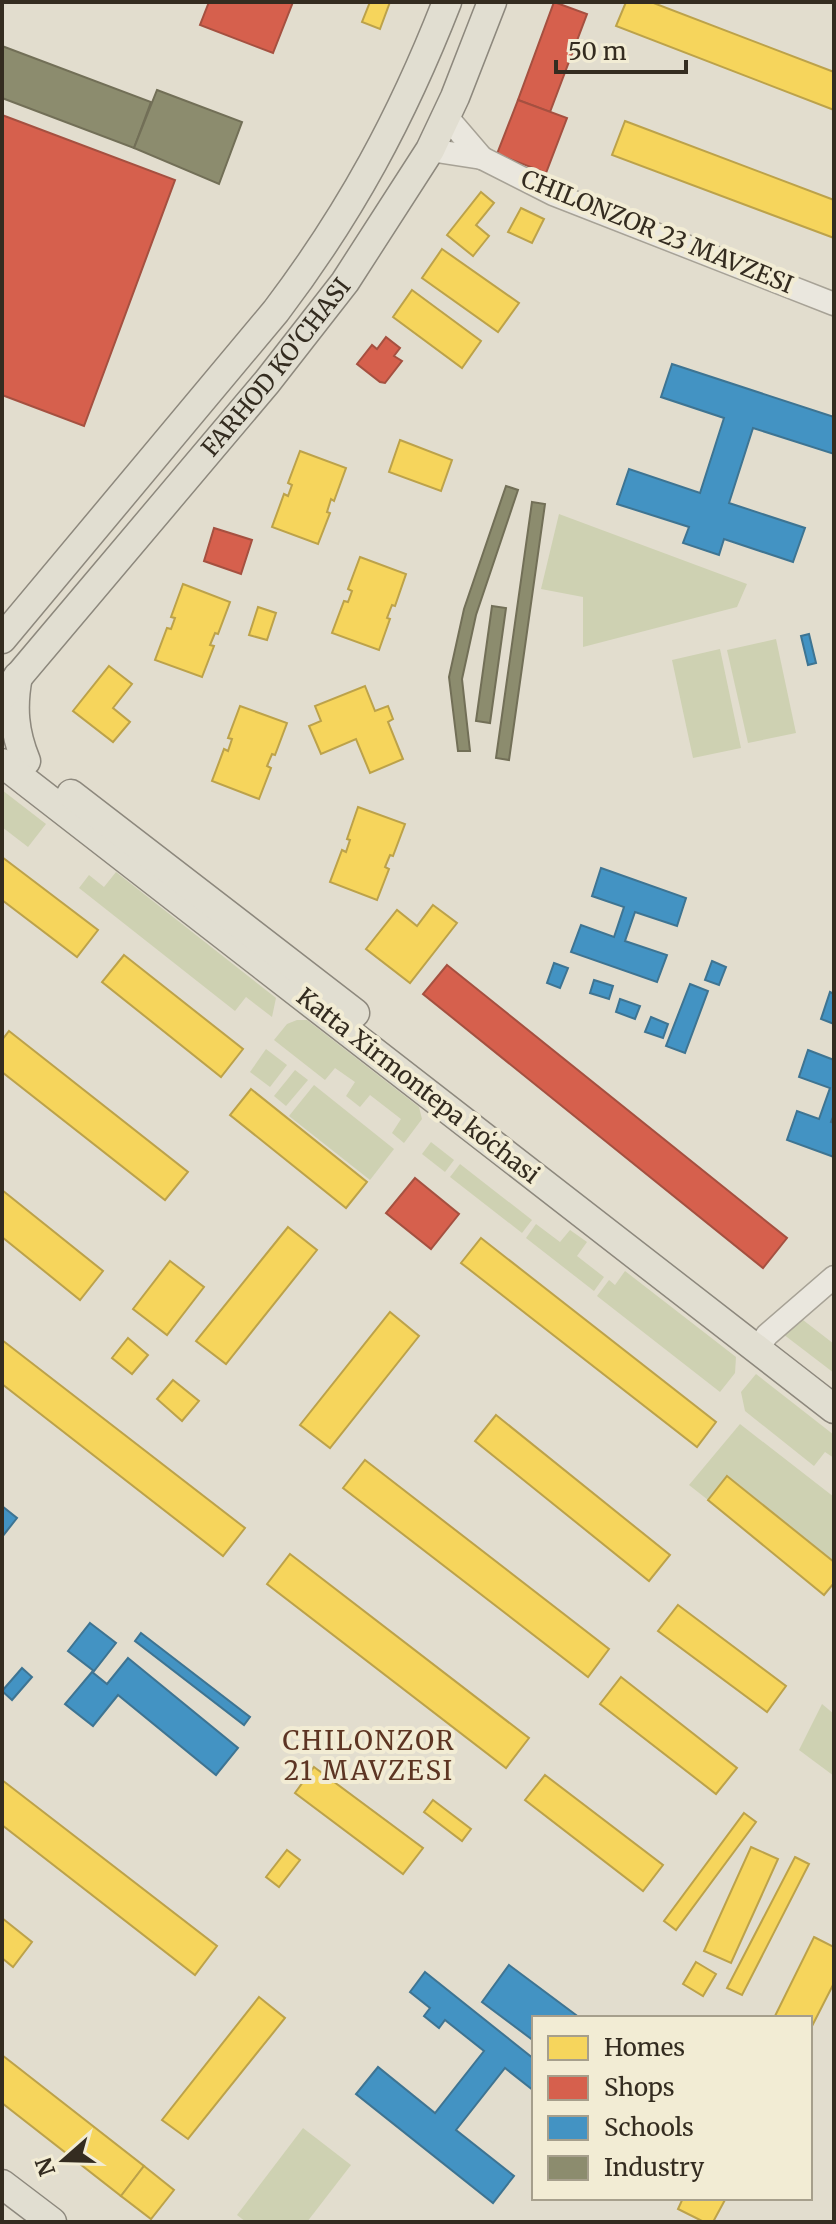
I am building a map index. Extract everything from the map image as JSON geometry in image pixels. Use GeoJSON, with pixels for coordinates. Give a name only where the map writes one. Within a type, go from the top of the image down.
{"type":"FeatureCollection","features":[{"type":"Feature","properties":{"kind":"main road","name":"FARHOD KO'CHASI"},"geometry":{"type":"LineString","coordinates":[[2,639],[276,311],[310,265],[366,177],[399,117],[447,2]]}},
{"type":"Feature","properties":{"kind":"main road","name":"FARHOD KO'CHASI"},"geometry":{"type":"LineString","coordinates":[[10,686],[313,325],[368,249],[430,150],[492,2]]}},
{"type":"Feature","properties":{"kind":"main road"},"geometry":{"type":"LineString","coordinates":[[8,761],[15,724],[10,686]]}},
{"type":"Feature","properties":{"kind":"main road","name":"Katta Xirmontepa koʻchasi"},"geometry":{"type":"LineString","coordinates":[[8,761],[763,1342],[834,1389]]}},
{"type":"Feature","properties":{"kind":"main road","name":"Katta Xirmontepa koʻchasi"},"geometry":{"type":"LineString","coordinates":[[763,1342],[834,1409]]}},
{"type":"Feature","properties":{"kind":"main road"},"geometry":{"type":"LineString","coordinates":[[2,2184],[52,2222]]}},
{"type":"Feature","properties":{"kind":"main road"},"geometry":{"type":"LineString","coordinates":[[2,2201],[30,2222]]}},
{"type":"Feature","properties":{"kind":"street","name":"CHILONZOR 23 MAVZESI"},"geometry":{"type":"LineString","coordinates":[[446,116],[482,158]]}},
{"type":"Feature","properties":{"kind":"street","name":"CHILONZOR 23 MAVZESI"},"geometry":{"type":"LineString","coordinates":[[430,150],[482,158],[553,194],[834,304]]}},
{"type":"Feature","properties":{"kind":"street"},"geometry":{"type":"LineString","coordinates":[[763,1342],[834,1277]]}},
{"type":"Feature","properties":{"kind":"green space"},"geometry":{"type":"Polygon","coordinates":[[[559,514],[747,584],[737,607],[583,647],[583,597],[541,589],[559,514]]]}},
{"type":"Feature","properties":{"kind":"green space"},"geometry":{"type":"Polygon","coordinates":[[[776,639],[796,733],[748,743],[727,650],[776,639]]]}},
{"type":"Feature","properties":{"kind":"green space"},"geometry":{"type":"Polygon","coordinates":[[[720,649],[741,748],[693,758],[672,660],[720,649]]]}},
{"type":"Feature","properties":{"kind":"green space"},"geometry":{"type":"Polygon","coordinates":[[[2,790],[46,824],[28,847],[2,827],[2,790]]]}},
{"type":"Feature","properties":{"kind":"green space"},"geometry":{"type":"Polygon","coordinates":[[[116,872],[276,998],[272,1017],[246,997],[235,1011],[79,888],[89,875],[104,887],[116,872]]]}},
{"type":"Feature","properties":{"kind":"green space"},"geometry":{"type":"Polygon","coordinates":[[[307,1020],[419,1107],[422,1119],[404,1143],[392,1133],[401,1119],[370,1095],[360,1107],[346,1096],[355,1082],[335,1068],[325,1080],[274,1040],[287,1024],[307,1020]]]}},
{"type":"Feature","properties":{"kind":"green space"},"geometry":{"type":"Polygon","coordinates":[[[266,1049],[287,1065],[270,1087],[250,1072],[266,1049]]]}},
{"type":"Feature","properties":{"kind":"green space"},"geometry":{"type":"Polygon","coordinates":[[[295,1070],[308,1080],[286,1106],[274,1096],[295,1070]]]}},
{"type":"Feature","properties":{"kind":"green space"},"geometry":{"type":"Polygon","coordinates":[[[314,1085],[394,1149],[370,1180],[289,1116],[314,1085]]]}},
{"type":"Feature","properties":{"kind":"green space"},"geometry":{"type":"Polygon","coordinates":[[[431,1142],[454,1160],[445,1172],[422,1154],[431,1142]]]}},
{"type":"Feature","properties":{"kind":"green space"},"geometry":{"type":"Polygon","coordinates":[[[460,1164],[532,1220],[522,1233],[450,1177],[460,1164]]]}},
{"type":"Feature","properties":{"kind":"green space"},"geometry":{"type":"Polygon","coordinates":[[[536,1224],[560,1242],[570,1230],[587,1242],[577,1256],[604,1277],[594,1291],[526,1238],[536,1224]]]}},
{"type":"Feature","properties":{"kind":"green space"},"geometry":{"type":"Polygon","coordinates":[[[625,1271],[736,1357],[735,1373],[720,1392],[597,1296],[609,1280],[615,1285],[625,1271]]]}},
{"type":"Feature","properties":{"kind":"green space"},"geometry":{"type":"Polygon","coordinates":[[[803,1320],[834,1344],[834,1373],[783,1334],[803,1320]]]}},
{"type":"Feature","properties":{"kind":"green space"},"geometry":{"type":"Polygon","coordinates":[[[756,1374],[834,1435],[834,1458],[825,1452],[814,1466],[745,1411],[741,1392],[756,1374]]]}},
{"type":"Feature","properties":{"kind":"green space"},"geometry":{"type":"Polygon","coordinates":[[[740,1424],[834,1497],[834,1562],[728,1476],[708,1500],[689,1485],[740,1424]]]}},
{"type":"Feature","properties":{"kind":"green space"},"geometry":{"type":"Polygon","coordinates":[[[822,1704],[834,1714],[834,1776],[799,1750],[822,1704]]]}},
{"type":"Feature","properties":{"kind":"green space"},"geometry":{"type":"Polygon","coordinates":[[[303,2128],[351,2165],[307,2222],[246,2222],[237,2215],[303,2128]]]}},
{"type":"Feature","properties":{"kind":"building: Homes"},"geometry":{"type":"Polygon","coordinates":[[[370,2],[390,2],[380,29],[362,22],[370,2]]]}},
{"type":"Feature","properties":{"kind":"building: Homes"},"geometry":{"type":"Polygon","coordinates":[[[626,2],[651,2],[834,72],[834,110],[616,26],[626,2]]]}},
{"type":"Feature","properties":{"kind":"building: Homes"},"geometry":{"type":"Polygon","coordinates":[[[625,121],[834,200],[834,238],[612,155],[625,121]]]}},
{"type":"Feature","properties":{"kind":"building: Homes"},"geometry":{"type":"Polygon","coordinates":[[[481,192],[494,203],[476,225],[489,236],[473,256],[447,235],[481,192]]]}},
{"type":"Feature","properties":{"kind":"building: Homes"},"geometry":{"type":"Polygon","coordinates":[[[521,208],[544,219],[532,243],[508,232],[521,208]]]}},
{"type":"Feature","properties":{"kind":"building: Homes"},"geometry":{"type":"Polygon","coordinates":[[[442,249],[519,303],[498,332],[422,278],[442,249]]]}},
{"type":"Feature","properties":{"kind":"building: Homes"},"geometry":{"type":"Polygon","coordinates":[[[412,290],[481,341],[462,368],[393,317],[412,290]]]}},
{"type":"Feature","properties":{"kind":"building: Homes"},"geometry":{"type":"Polygon","coordinates":[[[400,440],[452,460],[441,491],[389,472],[400,440]]]}},
{"type":"Feature","properties":{"kind":"building: Homes"},"geometry":{"type":"Polygon","coordinates":[[[300,451],[346,468],[334,501],[331,499],[327,512],[330,513],[318,544],[272,527],[284,494],[288,496],[292,485],[288,483],[300,451]]]}},
{"type":"Feature","properties":{"kind":"building: Homes"},"geometry":{"type":"Polygon","coordinates":[[[360,557],[406,574],[395,606],[392,605],[387,618],[390,619],[379,650],[332,633],[344,601],[348,602],[352,591],[348,589],[360,557]]]}},
{"type":"Feature","properties":{"kind":"building: Homes"},"geometry":{"type":"Polygon","coordinates":[[[183,584],[230,602],[218,634],[215,633],[210,645],[214,646],[202,677],[155,660],[167,628],[171,629],[175,618],[171,617],[183,584]]]}},
{"type":"Feature","properties":{"kind":"building: Homes"},"geometry":{"type":"Polygon","coordinates":[[[258,607],[276,613],[267,640],[249,635],[258,607]]]}},
{"type":"Feature","properties":{"kind":"building: Homes"},"geometry":{"type":"Polygon","coordinates":[[[109,666],[132,684],[113,708],[130,722],[113,742],[73,711],[109,666]]]}},
{"type":"Feature","properties":{"kind":"building: Homes"},"geometry":{"type":"Polygon","coordinates":[[[365,686],[375,711],[388,706],[393,719],[388,722],[403,759],[370,773],[356,739],[321,754],[309,726],[321,721],[315,706],[365,686]]]}},
{"type":"Feature","properties":{"kind":"building: Homes"},"geometry":{"type":"Polygon","coordinates":[[[240,706],[287,723],[275,755],[272,754],[267,766],[271,768],[259,799],[212,781],[224,749],[228,751],[232,739],[228,738],[240,706]]]}},
{"type":"Feature","properties":{"kind":"building: Homes"},"geometry":{"type":"Polygon","coordinates":[[[358,807],[405,824],[393,856],[390,855],[385,867],[389,869],[377,900],[330,882],[342,850],[346,852],[358,807]]]}},
{"type":"Feature","properties":{"kind":"building: Homes"},"geometry":{"type":"Polygon","coordinates":[[[2,857],[98,930],[77,957],[2,900],[2,857]]]}},
{"type":"Feature","properties":{"kind":"building: Homes"},"geometry":{"type":"Polygon","coordinates":[[[433,905],[457,923],[410,983],[366,949],[397,910],[417,926],[433,905]]]}},
{"type":"Feature","properties":{"kind":"building: Homes"},"geometry":{"type":"Polygon","coordinates":[[[124,955],[243,1049],[221,1077],[102,982],[124,955]]]}},
{"type":"Feature","properties":{"kind":"building: Homes"},"geometry":{"type":"Polygon","coordinates":[[[9,1031],[188,1172],[165,1200],[2,1072],[2,1040],[9,1031]]]}},
{"type":"Feature","properties":{"kind":"building: Homes"},"geometry":{"type":"Polygon","coordinates":[[[251,1089],[367,1182],[346,1208],[230,1115],[251,1089]]]}},
{"type":"Feature","properties":{"kind":"building: Homes"},"geometry":{"type":"Polygon","coordinates":[[[2,1190],[103,1271],[80,1300],[2,1237],[2,1190]]]}},
{"type":"Feature","properties":{"kind":"building: Homes"},"geometry":{"type":"Polygon","coordinates":[[[288,1227],[317,1250],[226,1364],[196,1341],[288,1227]]]}},
{"type":"Feature","properties":{"kind":"building: Homes"},"geometry":{"type":"Polygon","coordinates":[[[481,1238],[716,1422],[697,1447],[461,1263],[481,1238]]]}},
{"type":"Feature","properties":{"kind":"building: Homes"},"geometry":{"type":"Polygon","coordinates":[[[170,1261],[204,1287],[167,1335],[133,1309],[170,1261]]]}},
{"type":"Feature","properties":{"kind":"building: Homes"},"geometry":{"type":"Polygon","coordinates":[[[390,1312],[419,1336],[330,1448],[300,1425],[390,1312]]]}},
{"type":"Feature","properties":{"kind":"building: Homes"},"geometry":{"type":"Polygon","coordinates":[[[128,1338],[148,1355],[132,1374],[112,1358],[128,1338]]]}},
{"type":"Feature","properties":{"kind":"building: Homes"},"geometry":{"type":"Polygon","coordinates":[[[2,1340],[245,1528],[223,1556],[2,1384],[2,1340]]]}},
{"type":"Feature","properties":{"kind":"building: Homes"},"geometry":{"type":"Polygon","coordinates":[[[173,1380],[199,1401],[182,1421],[157,1399],[173,1380]]]}},
{"type":"Feature","properties":{"kind":"building: Homes"},"geometry":{"type":"Polygon","coordinates":[[[496,1415],[670,1555],[649,1581],[475,1441],[496,1415]]]}},
{"type":"Feature","properties":{"kind":"building: Homes"},"geometry":{"type":"Polygon","coordinates":[[[365,1460],[609,1649],[588,1677],[343,1488],[365,1460]]]}},
{"type":"Feature","properties":{"kind":"building: Homes"},"geometry":{"type":"Polygon","coordinates":[[[727,1476],[834,1562],[834,1583],[824,1595],[708,1500],[727,1476]]]}},
{"type":"Feature","properties":{"kind":"building: Homes"},"geometry":{"type":"Polygon","coordinates":[[[290,1554],[529,1738],[506,1768],[267,1584],[290,1554]]]}},
{"type":"Feature","properties":{"kind":"building: Homes"},"geometry":{"type":"Polygon","coordinates":[[[678,1605],[786,1686],[767,1712],[658,1631],[678,1605]]]}},
{"type":"Feature","properties":{"kind":"building: Homes"},"geometry":{"type":"Polygon","coordinates":[[[621,1677],[737,1768],[716,1794],[600,1704],[621,1677]]]}},
{"type":"Feature","properties":{"kind":"building: Homes"},"geometry":{"type":"Polygon","coordinates":[[[314,1767],[423,1848],[403,1874],[295,1793],[314,1767]]]}},
{"type":"Feature","properties":{"kind":"building: Homes"},"geometry":{"type":"Polygon","coordinates":[[[545,1775],[663,1865],[643,1891],[525,1800],[545,1775]]]}},
{"type":"Feature","properties":{"kind":"building: Homes"},"geometry":{"type":"Polygon","coordinates":[[[2,1780],[217,1946],[195,1975],[2,1825],[2,1780]]]}},
{"type":"Feature","properties":{"kind":"building: Homes"},"geometry":{"type":"Polygon","coordinates":[[[433,1800],[471,1829],[462,1841],[424,1812],[433,1800]]]}},
{"type":"Feature","properties":{"kind":"building: Homes"},"geometry":{"type":"Polygon","coordinates":[[[744,1813],[756,1822],[676,1930],[664,1921],[744,1813]]]}},
{"type":"Feature","properties":{"kind":"building: Homes"},"geometry":{"type":"Polygon","coordinates":[[[751,1847],[778,1859],[731,1963],[704,1951],[751,1847]]]}},
{"type":"Feature","properties":{"kind":"building: Homes"},"geometry":{"type":"Polygon","coordinates":[[[287,1850],[300,1860],[279,1887],[266,1877],[287,1850]]]}},
{"type":"Feature","properties":{"kind":"building: Homes"},"geometry":{"type":"Polygon","coordinates":[[[795,1857],[809,1864],[742,1995],[727,1988],[795,1857]]]}},
{"type":"Feature","properties":{"kind":"building: Homes"},"geometry":{"type":"Polygon","coordinates":[[[2,1918],[32,1942],[13,1967],[2,1958],[2,1918]]]}},
{"type":"Feature","properties":{"kind":"building: Homes"},"geometry":{"type":"Polygon","coordinates":[[[814,1937],[834,1947],[834,1983],[812,2026],[812,2016],[775,2016],[814,1937]]]}},
{"type":"Feature","properties":{"kind":"building: Homes"},"geometry":{"type":"Polygon","coordinates":[[[696,1962],[716,1974],[703,1996],[683,1984],[696,1962]]]}},
{"type":"Feature","properties":{"kind":"building: Homes"},"geometry":{"type":"Polygon","coordinates":[[[259,1997],[285,2018],[188,2139],[162,2120],[259,1997]]]}},
{"type":"Feature","properties":{"kind":"building: Homes"},"geometry":{"type":"Polygon","coordinates":[[[2,2055],[144,2166],[121,2196],[2,2103],[2,2055]]]}},
{"type":"Feature","properties":{"kind":"building: Homes"},"geometry":{"type":"Polygon","coordinates":[[[144,2166],[174,2190],[151,2219],[121,2196],[144,2166]]]}},
{"type":"Feature","properties":{"kind":"building: Homes"},"geometry":{"type":"Polygon","coordinates":[[[682,2200],[725,2200],[713,2222],[704,2222],[678,2209],[682,2200]]]}},
{"type":"Feature","properties":{"kind":"building: Shops"},"geometry":{"type":"Polygon","coordinates":[[[209,2],[293,2],[273,53],[200,25],[209,2]]]}},
{"type":"Feature","properties":{"kind":"building: Shops"},"geometry":{"type":"Polygon","coordinates":[[[554,2],[587,14],[550,112],[518,100],[554,2]]]}},
{"type":"Feature","properties":{"kind":"building: Shops"},"geometry":{"type":"Polygon","coordinates":[[[518,100],[567,118],[546,173],[497,154],[518,100]]]}},
{"type":"Feature","properties":{"kind":"building: Shops"},"geometry":{"type":"Polygon","coordinates":[[[2,115],[175,180],[84,426],[2,395],[2,115]]]}},
{"type":"Feature","properties":{"kind":"building: Shops"},"geometry":{"type":"Polygon","coordinates":[[[386,337],[400,348],[394,356],[402,361],[385,383],[357,364],[372,345],[377,349],[386,337]]]}},
{"type":"Feature","properties":{"kind":"building: Shops"},"geometry":{"type":"Polygon","coordinates":[[[214,528],[252,540],[241,574],[204,561],[214,528]]]}},
{"type":"Feature","properties":{"kind":"building: Shops"},"geometry":{"type":"Polygon","coordinates":[[[447,965],[787,1238],[763,1268],[423,994],[447,965]]]}},
{"type":"Feature","properties":{"kind":"building: Shops"},"geometry":{"type":"Polygon","coordinates":[[[415,1178],[459,1214],[431,1249],[386,1213],[415,1178]]]}},
{"type":"Feature","properties":{"kind":"building: Schools"},"geometry":{"type":"Polygon","coordinates":[[[672,364],[834,417],[834,454],[753,428],[729,503],[805,528],[793,562],[724,539],[719,555],[683,543],[689,527],[617,504],[629,469],[700,493],[724,418],[661,397],[672,364]]]}},
{"type":"Feature","properties":{"kind":"building: Schools"},"geometry":{"type":"Polygon","coordinates":[[[809,634],[816,663],[808,665],[801,636],[809,634]]]}},
{"type":"Feature","properties":{"kind":"building: Schools"},"geometry":{"type":"Polygon","coordinates":[[[601,868],[686,898],[677,926],[635,912],[625,941],[667,955],[657,982],[571,952],[581,925],[614,937],[624,907],[592,896],[601,868]]]}},
{"type":"Feature","properties":{"kind":"building: Schools"},"geometry":{"type":"Polygon","coordinates":[[[712,961],[726,967],[719,985],[705,980],[712,961]]]}},
{"type":"Feature","properties":{"kind":"building: Schools"},"geometry":{"type":"Polygon","coordinates":[[[554,963],[568,968],[560,988],[547,983],[554,963]]]}},
{"type":"Feature","properties":{"kind":"building: Schools"},"geometry":{"type":"Polygon","coordinates":[[[594,980],[613,986],[609,999],[590,993],[594,980]]]}},
{"type":"Feature","properties":{"kind":"building: Schools"},"geometry":{"type":"Polygon","coordinates":[[[690,984],[708,991],[685,1053],[666,1046],[690,984]]]}},
{"type":"Feature","properties":{"kind":"building: Schools"},"geometry":{"type":"Polygon","coordinates":[[[830,992],[834,994],[834,1024],[821,1019],[830,992]]]}},
{"type":"Feature","properties":{"kind":"building: Schools"},"geometry":{"type":"Polygon","coordinates":[[[620,999],[640,1006],[635,1019],[616,1012],[620,999]]]}},
{"type":"Feature","properties":{"kind":"building: Schools"},"geometry":{"type":"Polygon","coordinates":[[[651,1017],[668,1024],[663,1038],[645,1032],[651,1017]]]}},
{"type":"Feature","properties":{"kind":"building: Schools"},"geometry":{"type":"Polygon","coordinates":[[[808,1050],[834,1060],[834,1115],[831,1122],[834,1123],[834,1157],[787,1140],[797,1111],[819,1119],[830,1088],[799,1077],[808,1050]]]}},
{"type":"Feature","properties":{"kind":"building: Schools"},"geometry":{"type":"Polygon","coordinates":[[[2,1506],[17,1518],[2,1537],[2,1506]]]}},
{"type":"Feature","properties":{"kind":"building: Schools"},"geometry":{"type":"Polygon","coordinates":[[[90,1623],[116,1643],[94,1671],[68,1651],[90,1623]]]}},
{"type":"Feature","properties":{"kind":"building: Schools"},"geometry":{"type":"Polygon","coordinates":[[[141,1633],[250,1717],[244,1725],[135,1641],[141,1633]]]}},
{"type":"Feature","properties":{"kind":"building: Schools"},"geometry":{"type":"Polygon","coordinates":[[[128,1658],[238,1748],[216,1775],[118,1695],[93,1726],[65,1704],[92,1672],[107,1684],[128,1658]]]}},
{"type":"Feature","properties":{"kind":"building: Schools"},"geometry":{"type":"Polygon","coordinates":[[[22,1668],[32,1677],[12,1700],[2,1691],[22,1668]]]}},
{"type":"Feature","properties":{"kind":"building: Schools"},"geometry":{"type":"Polygon","coordinates":[[[509,1965],[577,2016],[532,2016],[532,2040],[482,2002],[509,1965]]]}},
{"type":"Feature","properties":{"kind":"building: Schools"},"geometry":{"type":"Polygon","coordinates":[[[425,1972],[532,2057],[532,2089],[505,2068],[456,2130],[514,2176],[493,2203],[356,2094],[378,2067],[435,2113],[484,2051],[445,2020],[439,2028],[424,2016],[430,2008],[410,1992],[425,1972]]]}},
{"type":"Feature","properties":{"kind":"building: Industry"},"geometry":{"type":"Polygon","coordinates":[[[2,46],[151,102],[134,148],[2,98],[2,46]]]}},
{"type":"Feature","properties":{"kind":"building: Industry"},"geometry":{"type":"Polygon","coordinates":[[[157,90],[242,122],[219,184],[134,148],[157,90]]]}},
{"type":"Feature","properties":{"kind":"building: Industry"},"geometry":{"type":"Polygon","coordinates":[[[506,486],[518,490],[476,615],[462,679],[470,751],[458,751],[449,677],[464,609],[506,486]]]}},
{"type":"Feature","properties":{"kind":"building: Industry"},"geometry":{"type":"Polygon","coordinates":[[[532,502],[545,504],[509,760],[496,758],[532,502]]]}},
{"type":"Feature","properties":{"kind":"building: Industry"},"geometry":{"type":"Polygon","coordinates":[[[492,606],[506,608],[490,723],[476,721],[492,606]]]}},
{"type":"Feature","properties":{"kind":"district","name":"CHILONZOR 21 MAVZESI"},"geometry":{"type":"Point","coordinates":[369,1756]}}]}
